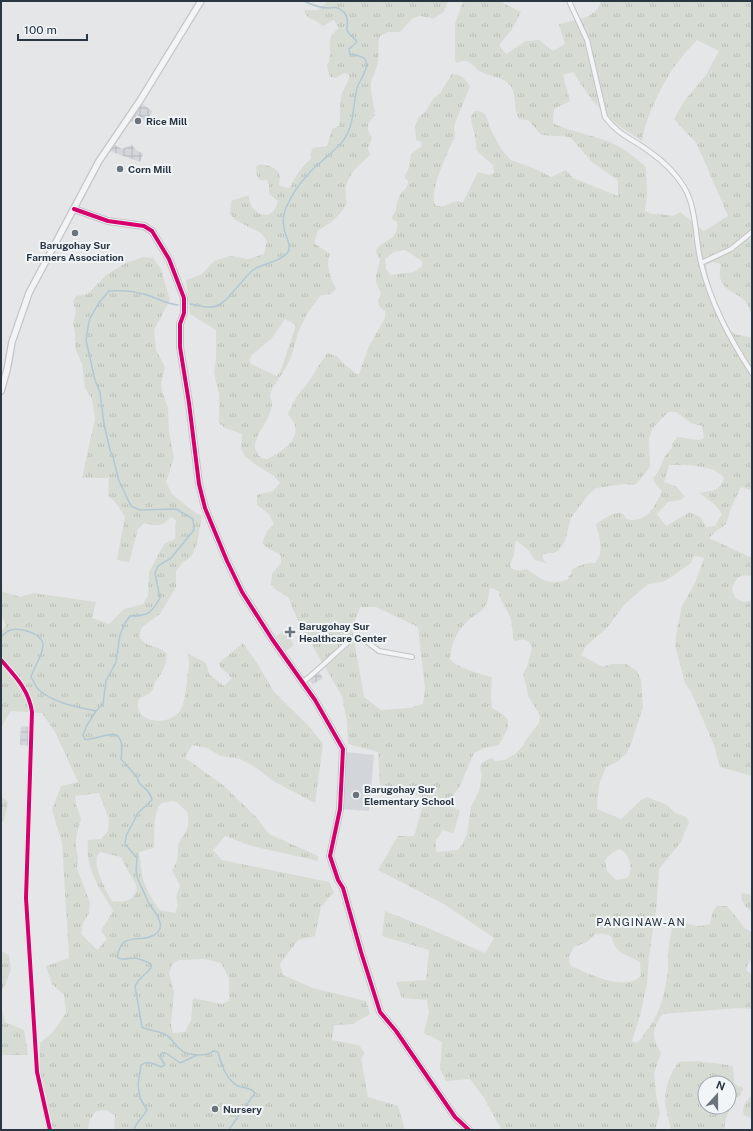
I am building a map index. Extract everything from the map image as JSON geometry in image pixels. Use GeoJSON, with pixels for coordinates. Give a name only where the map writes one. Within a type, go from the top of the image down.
{"type":"FeatureCollection","features":[{"type":"Feature","properties":{"kind":"street"},"geometry":{"type":"LineString","coordinates":[[1,391],[7,370],[12,342],[29,293],[99,161],[141,99],[201,1]]}},
{"type":"Feature","properties":{"kind":"street"},"geometry":{"type":"LineString","coordinates":[[569,1],[587,40],[605,117],[619,133],[651,152],[669,168],[685,188],[691,204],[701,262],[710,291],[724,327],[752,373]]}},
{"type":"Feature","properties":{"kind":"street"},"geometry":{"type":"LineString","coordinates":[[74,209],[108,221],[144,226],[148,228],[152,231],[169,259],[184,298],[184,313],[180,324],[180,347],[189,403],[199,484],[205,508],[227,561],[242,592],[272,639],[315,700],[343,750],[340,809],[330,856],[338,880],[343,888],[380,1012],[396,1031],[455,1117],[469,1130]]}},
{"type":"Feature","properties":{"kind":"street"},"geometry":{"type":"LineString","coordinates":[[701,262],[731,249],[752,232]]}},
{"type":"Feature","properties":{"kind":"street"},"geometry":{"type":"LineString","coordinates":[[302,682],[324,665],[333,654],[352,639],[366,641],[379,651],[412,657]]}},
{"type":"Feature","properties":{"kind":"street"},"geometry":{"type":"LineString","coordinates":[[1,660],[22,684],[31,701],[32,712],[26,898],[37,1072],[50,1130]]}},
{"type":"Feature","properties":{"kind":"shaded area"},"geometry":{"type":"Polygon","coordinates":[[[141,103],[152,111],[147,123],[137,115],[132,122],[129,120],[141,103]]]}},
{"type":"Feature","properties":{"kind":"shaded area"},"geometry":{"type":"Polygon","coordinates":[[[113,144],[122,149],[132,145],[143,154],[140,162],[110,151],[113,144]]]}},
{"type":"Feature","properties":{"kind":"shaded area"},"geometry":{"type":"Polygon","coordinates":[[[319,672],[323,678],[313,684],[308,679],[319,672]]]}},
{"type":"Feature","properties":{"kind":"shaded area"},"geometry":{"type":"Polygon","coordinates":[[[21,726],[31,727],[30,746],[20,745],[21,726]]]}},
{"type":"Feature","properties":{"kind":"shaded area","name":"Barugohay Sur Elementary School"},"geometry":{"type":"Polygon","coordinates":[[[346,752],[374,755],[369,811],[341,809],[346,752]]]}},
{"type":"Feature","properties":{"kind":"green space"},"geometry":{"type":"Polygon","coordinates":[[[328,1],[448,1],[444,12],[433,19],[421,16],[417,17],[411,20],[400,32],[388,32],[380,36],[377,64],[371,82],[375,111],[373,114],[375,115],[368,126],[368,131],[372,138],[368,148],[370,155],[354,171],[347,182],[347,204],[341,213],[327,225],[318,230],[314,243],[330,254],[328,267],[336,289],[330,294],[321,295],[309,311],[300,328],[290,359],[271,392],[271,409],[268,418],[255,442],[256,451],[259,456],[265,459],[268,459],[288,446],[294,436],[295,425],[288,414],[297,396],[307,384],[327,353],[337,356],[344,364],[359,374],[369,346],[385,318],[385,311],[379,306],[378,300],[381,294],[376,282],[376,276],[380,260],[376,251],[378,247],[392,238],[396,232],[397,222],[392,219],[392,216],[396,211],[399,196],[408,185],[405,175],[409,168],[411,154],[422,146],[421,142],[416,140],[415,128],[418,118],[426,111],[433,99],[440,93],[452,74],[461,76],[470,86],[454,126],[455,136],[436,182],[434,200],[436,206],[444,206],[458,201],[463,202],[478,172],[489,175],[494,173],[493,165],[476,150],[476,141],[471,116],[475,111],[485,114],[501,149],[511,160],[538,170],[551,177],[566,170],[573,178],[618,196],[618,180],[593,163],[570,137],[543,135],[539,133],[528,120],[519,119],[516,111],[513,90],[508,83],[481,72],[467,61],[456,63],[455,24],[463,1],[503,1],[503,3],[521,12],[511,31],[499,45],[506,54],[526,41],[539,40],[553,51],[565,44],[559,24],[578,20],[590,15],[599,7],[601,1],[752,1],[752,233],[749,236],[752,244],[752,318],[746,302],[723,285],[720,275],[721,264],[713,262],[706,265],[710,286],[728,328],[735,334],[752,338],[752,487],[750,490],[741,487],[731,508],[726,524],[709,538],[752,558],[752,576],[739,577],[732,589],[735,598],[744,602],[752,600],[752,776],[720,767],[714,745],[691,692],[685,683],[675,646],[682,606],[695,583],[704,558],[694,556],[691,563],[663,582],[648,584],[624,605],[607,628],[586,646],[581,655],[603,667],[611,664],[626,664],[637,671],[641,680],[643,707],[631,744],[626,754],[617,762],[606,767],[599,785],[597,809],[621,819],[641,800],[647,797],[667,805],[675,813],[686,817],[689,822],[681,842],[659,869],[656,912],[649,957],[647,983],[640,1016],[632,1041],[636,1043],[641,1039],[655,1018],[661,1003],[668,971],[669,946],[674,919],[692,925],[706,925],[710,924],[713,911],[717,906],[727,906],[746,929],[752,932],[752,960],[749,962],[746,970],[752,975],[752,1009],[739,1008],[662,1014],[659,1020],[654,1034],[654,1038],[661,1053],[654,1073],[660,1113],[655,1130],[503,1130],[501,1129],[484,1098],[470,1079],[446,1081],[440,1069],[442,1042],[424,1033],[429,1013],[427,1000],[402,998],[396,982],[426,980],[429,950],[382,936],[385,911],[485,953],[494,938],[444,904],[378,870],[398,836],[414,836],[425,798],[402,789],[380,785],[378,752],[348,744],[347,723],[342,696],[299,623],[288,597],[275,589],[271,584],[272,574],[281,563],[281,556],[262,543],[267,531],[274,524],[269,514],[257,505],[257,495],[273,491],[280,483],[274,476],[245,456],[241,449],[242,434],[225,428],[219,423],[219,394],[214,373],[216,358],[216,330],[190,314],[186,280],[202,274],[214,261],[230,256],[248,259],[264,254],[267,241],[261,233],[235,220],[230,214],[231,201],[249,195],[249,201],[255,211],[265,215],[270,214],[275,209],[278,201],[269,194],[269,184],[267,180],[260,180],[257,176],[256,167],[258,165],[265,165],[272,167],[278,172],[280,178],[279,185],[290,188],[299,172],[311,159],[310,154],[313,148],[327,146],[332,129],[339,126],[341,97],[349,75],[344,73],[336,78],[330,77],[327,66],[330,55],[330,41],[334,32],[339,28],[334,20],[323,26],[319,22],[308,17],[304,10],[318,10],[328,1]],[[697,40],[671,71],[660,90],[647,122],[642,141],[616,124],[591,99],[573,72],[563,75],[570,101],[554,109],[553,123],[566,129],[607,141],[628,152],[646,167],[647,194],[645,211],[651,214],[673,216],[680,212],[704,231],[728,216],[697,144],[674,119],[685,100],[706,75],[719,51],[697,40]],[[405,250],[394,252],[385,259],[386,269],[390,275],[414,272],[422,266],[422,261],[405,250]],[[285,319],[272,338],[252,355],[249,360],[251,364],[277,376],[281,370],[296,325],[285,319]],[[668,412],[652,429],[649,440],[650,467],[637,483],[634,485],[625,484],[596,488],[588,495],[571,518],[565,541],[558,551],[542,554],[546,563],[535,560],[528,550],[516,540],[514,555],[510,564],[511,568],[515,570],[527,569],[541,579],[556,582],[568,579],[572,573],[571,570],[577,567],[595,563],[600,555],[600,540],[596,525],[605,518],[617,513],[623,514],[626,519],[631,520],[640,519],[647,515],[655,505],[662,491],[655,483],[653,478],[658,472],[665,456],[672,448],[672,444],[677,437],[699,440],[704,438],[702,426],[691,423],[676,412],[668,412]],[[669,465],[664,482],[677,487],[685,497],[680,500],[668,502],[657,514],[666,526],[690,512],[700,517],[706,527],[715,526],[722,514],[714,504],[699,493],[715,490],[720,486],[724,478],[713,470],[698,466],[669,465]],[[490,588],[487,602],[479,613],[466,622],[456,636],[450,659],[463,668],[492,677],[492,708],[501,713],[508,720],[508,728],[499,745],[485,748],[474,753],[459,788],[450,802],[451,806],[460,811],[454,832],[442,830],[439,837],[436,839],[436,852],[458,850],[463,843],[467,834],[471,807],[479,791],[482,775],[480,767],[482,763],[492,758],[495,761],[505,760],[515,754],[523,746],[525,741],[539,723],[540,717],[528,696],[523,674],[527,667],[532,647],[526,640],[516,641],[513,639],[510,617],[500,597],[499,591],[490,588]],[[360,607],[352,629],[364,697],[381,710],[409,708],[423,704],[425,689],[418,627],[376,607],[360,607]],[[619,849],[605,860],[607,871],[616,880],[625,879],[629,876],[631,868],[630,863],[623,851],[619,849]],[[595,934],[587,942],[574,947],[569,956],[570,965],[584,972],[610,981],[634,981],[641,976],[640,962],[619,951],[616,948],[612,938],[607,935],[595,934]]]}},
{"type":"Feature","properties":{"kind":"green space"},"geometry":{"type":"Polygon","coordinates":[[[143,257],[153,258],[161,269],[170,300],[154,330],[156,350],[165,367],[161,383],[168,408],[169,432],[174,458],[166,482],[172,494],[194,512],[202,516],[197,544],[191,557],[183,562],[176,571],[176,587],[160,614],[142,627],[139,636],[142,640],[167,654],[166,663],[155,682],[153,689],[150,693],[139,699],[138,707],[140,713],[145,718],[152,720],[167,720],[174,717],[181,709],[185,697],[189,666],[187,653],[206,663],[209,674],[224,686],[232,678],[221,668],[219,663],[243,643],[274,692],[308,725],[323,744],[315,803],[273,781],[255,767],[240,759],[221,756],[207,748],[192,745],[185,758],[223,785],[256,817],[269,834],[318,856],[318,861],[252,846],[225,836],[213,850],[222,860],[329,882],[334,892],[321,907],[315,936],[298,940],[280,964],[283,975],[313,988],[366,1001],[370,1014],[353,1024],[334,1025],[332,1040],[359,1045],[365,1053],[361,1059],[368,1097],[398,1106],[405,1130],[114,1130],[115,1115],[106,1110],[96,1111],[90,1120],[88,1130],[46,1130],[39,1092],[40,1043],[52,1033],[66,1013],[64,995],[52,984],[46,966],[69,958],[62,843],[52,810],[61,786],[78,782],[55,732],[42,713],[11,711],[1,727],[1,632],[6,625],[1,614],[1,591],[20,597],[33,593],[96,602],[92,618],[109,624],[124,609],[143,604],[148,596],[149,572],[164,544],[175,539],[176,520],[171,517],[165,523],[159,525],[144,523],[138,529],[129,562],[120,561],[117,559],[125,517],[116,503],[108,496],[109,478],[82,478],[95,419],[92,399],[85,388],[82,364],[75,348],[75,332],[73,324],[76,311],[73,302],[76,296],[88,294],[106,275],[124,264],[143,257]],[[99,793],[75,796],[81,819],[76,837],[78,857],[77,868],[90,903],[89,913],[83,923],[81,934],[97,950],[107,939],[101,931],[113,911],[98,885],[91,869],[88,840],[101,839],[108,831],[109,819],[99,793]],[[172,801],[162,803],[159,806],[155,817],[154,848],[139,852],[139,855],[144,882],[152,899],[160,910],[175,913],[178,905],[176,896],[180,886],[172,870],[178,856],[178,846],[188,827],[188,813],[177,802],[172,801]],[[100,852],[97,856],[97,867],[99,873],[112,901],[121,902],[130,899],[136,892],[137,888],[121,857],[100,852]],[[205,959],[179,960],[173,963],[169,973],[174,992],[171,1024],[173,1033],[185,1032],[191,1020],[193,998],[222,1004],[229,1001],[229,978],[221,963],[205,959]]]}},
{"type":"Feature","properties":{"kind":"green space"},"geometry":{"type":"Polygon","coordinates":[[[285,631],[294,645],[286,651],[276,636],[285,631]]]}},
{"type":"Feature","properties":{"kind":"green space"},"geometry":{"type":"Polygon","coordinates":[[[1,796],[8,802],[4,820],[1,824],[1,796]]]}},
{"type":"Feature","properties":{"kind":"green space"},"geometry":{"type":"Polygon","coordinates":[[[742,893],[752,895],[752,912],[742,901],[742,893]]]}},
{"type":"Feature","properties":{"kind":"green space"},"geometry":{"type":"Polygon","coordinates":[[[1,951],[9,955],[11,970],[3,989],[1,990],[1,951]]]}},
{"type":"Feature","properties":{"kind":"green space"},"geometry":{"type":"Polygon","coordinates":[[[1,1011],[5,1022],[24,1030],[28,1055],[1,1055],[1,1011]]]}},
{"type":"Feature","properties":{"kind":"green space"},"geometry":{"type":"Polygon","coordinates":[[[696,1061],[733,1067],[734,1075],[697,1075],[697,1115],[727,1115],[724,1130],[671,1130],[665,1105],[665,1097],[667,1086],[679,1062],[696,1061]]]}},
{"type":"Feature","properties":{"kind":"green space"},"geometry":{"type":"Polygon","coordinates":[[[737,1085],[743,1087],[743,1090],[737,1098],[737,1085]]]}},
{"type":"Feature","properties":{"kind":"green space"},"geometry":{"type":"Polygon","coordinates":[[[752,1095],[752,1119],[744,1115],[743,1109],[746,1102],[752,1095]]]}},
{"type":"Feature","properties":{"kind":"waterway"},"geometry":{"type":"LineString","coordinates":[[190,304],[208,307],[219,305],[227,299],[253,270],[281,258],[288,252],[289,246],[283,221],[284,213],[289,202],[296,189],[306,177],[338,146],[348,132],[357,88],[366,69],[366,61],[363,57],[350,54],[349,49],[357,42],[347,30],[347,18],[342,11],[338,8],[320,7],[304,1]]}},
{"type":"Feature","properties":{"kind":"waterway"},"geometry":{"type":"LineString","coordinates":[[178,305],[138,293],[109,291],[98,304],[89,321],[86,340],[95,380],[100,392],[104,424],[119,481],[131,506],[140,510],[176,509],[193,519],[194,530],[171,558],[158,566],[155,573],[160,598],[154,608],[145,615],[130,616],[125,623],[120,635],[116,662],[106,681],[103,704],[96,711],[87,725],[83,735],[85,740],[113,734],[118,736],[121,740],[122,747],[121,759],[137,777],[139,783],[149,792],[152,800],[138,813],[126,836],[125,844],[137,858],[136,872],[148,902],[159,920],[160,928],[158,932],[150,937],[130,940],[123,943],[117,957],[124,959],[136,958],[151,964],[151,968],[135,986],[142,1027],[166,1035],[179,1048],[188,1054],[202,1055],[213,1051],[218,1052],[230,1080],[238,1086],[249,1088],[255,1093],[230,1130]]}},
{"type":"Feature","properties":{"kind":"waterway"},"geometry":{"type":"LineString","coordinates":[[1,637],[8,631],[17,629],[34,634],[42,640],[43,649],[31,677],[37,688],[57,701],[96,711]]}},
{"type":"Feature","properties":{"kind":"waterway"},"geometry":{"type":"LineString","coordinates":[[134,1130],[136,1124],[147,1110],[140,1098],[138,1085],[141,1065],[146,1063],[161,1067],[165,1065],[160,1057],[162,1053],[166,1053],[180,1063],[197,1055]]}},
{"type":"Feature","properties":{"kind":"cycle path"},"geometry":{"type":"LineString","coordinates":[[74,209],[108,221],[144,226],[152,231],[169,259],[184,298],[184,313],[180,324],[180,347],[189,403],[199,484],[205,508],[227,561],[242,592],[272,639],[315,700],[343,749],[340,809],[330,856],[338,880],[343,888],[380,1012],[396,1031],[455,1117],[469,1130]]}},
{"type":"Feature","properties":{"kind":"cycle path"},"geometry":{"type":"LineString","coordinates":[[1,660],[25,690],[32,712],[26,898],[37,1072],[50,1130]]}},
{"type":"Feature","properties":{"kind":"place","name":"Rice Mill"},"geometry":{"type":"Point","coordinates":[138,121]}},
{"type":"Feature","properties":{"kind":"place","name":"Corn Mill"},"geometry":{"type":"Point","coordinates":[120,169]}},
{"type":"Feature","properties":{"kind":"place","name":"Barugohay Sur Farmers Association"},"geometry":{"type":"Point","coordinates":[75,233]}},
{"type":"Feature","properties":{"kind":"place","name":"Barugohay Sur Healthcare Center"},"geometry":{"type":"Point","coordinates":[290,632]}},
{"type":"Feature","properties":{"kind":"place","name":"Barugohay Sur Elementary School"},"geometry":{"type":"Point","coordinates":[356,795]}},
{"type":"Feature","properties":{"kind":"place","name":"Nursery"},"geometry":{"type":"Point","coordinates":[215,1109]}},
{"type":"Feature","properties":{"kind":"district","name":"PANGINAW-AN"},"geometry":{"type":"Point","coordinates":[641,922]}}]}
